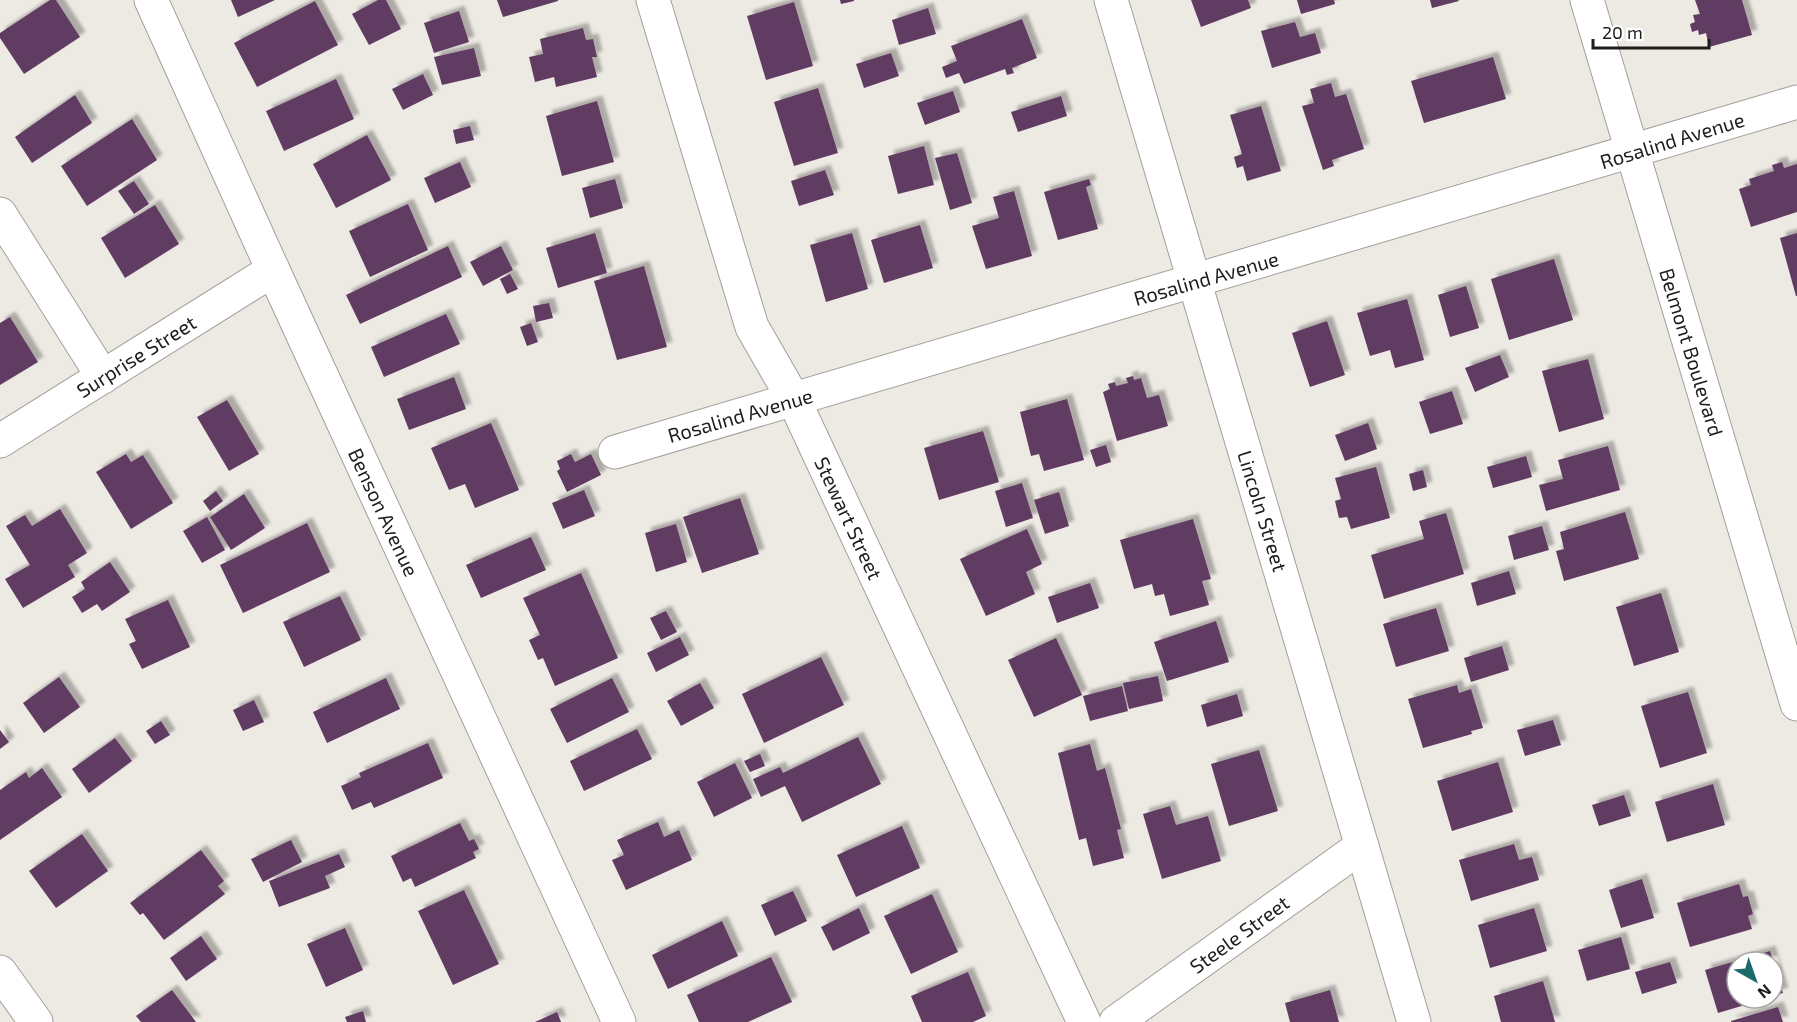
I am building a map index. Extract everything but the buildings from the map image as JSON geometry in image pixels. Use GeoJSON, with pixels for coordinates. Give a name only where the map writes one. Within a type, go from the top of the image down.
{"type":"FeatureCollection","features":[{"type":"Feature","properties":{"kind":"street","name":"Benson Avenue"},"geometry":{"type":"LineString","coordinates":[[152,0],[273,270],[619,1022]]}},
{"type":"Feature","properties":{"kind":"street","name":"Stewart Street"},"geometry":{"type":"LineString","coordinates":[[653,0],[752,327],[794,399],[1084,1022]]}},
{"type":"Feature","properties":{"kind":"street","name":"Lincoln Street"},"geometry":{"type":"LineString","coordinates":[[1112,0],[1414,1022]]}},
{"type":"Feature","properties":{"kind":"street","name":"Belmont Boulevard"},"geometry":{"type":"LineString","coordinates":[[1587,0],[1797,704]]}},
{"type":"Feature","properties":{"kind":"street","name":"Rosalind Avenue"},"geometry":{"type":"LineString","coordinates":[[615,452],[1797,102]]}},
{"type":"Feature","properties":{"kind":"street"},"geometry":{"type":"LineString","coordinates":[[0,214],[103,377]]}},
{"type":"Feature","properties":{"kind":"street","name":"Surprise Street"},"geometry":{"type":"LineString","coordinates":[[0,441],[273,270]]}},
{"type":"Feature","properties":{"kind":"street","name":"Steele Street"},"geometry":{"type":"LineString","coordinates":[[1116,1022],[1362,846]]}},
{"type":"Feature","properties":{"kind":"street"},"geometry":{"type":"LineString","coordinates":[[0,972],[36,1022]]}}]}
